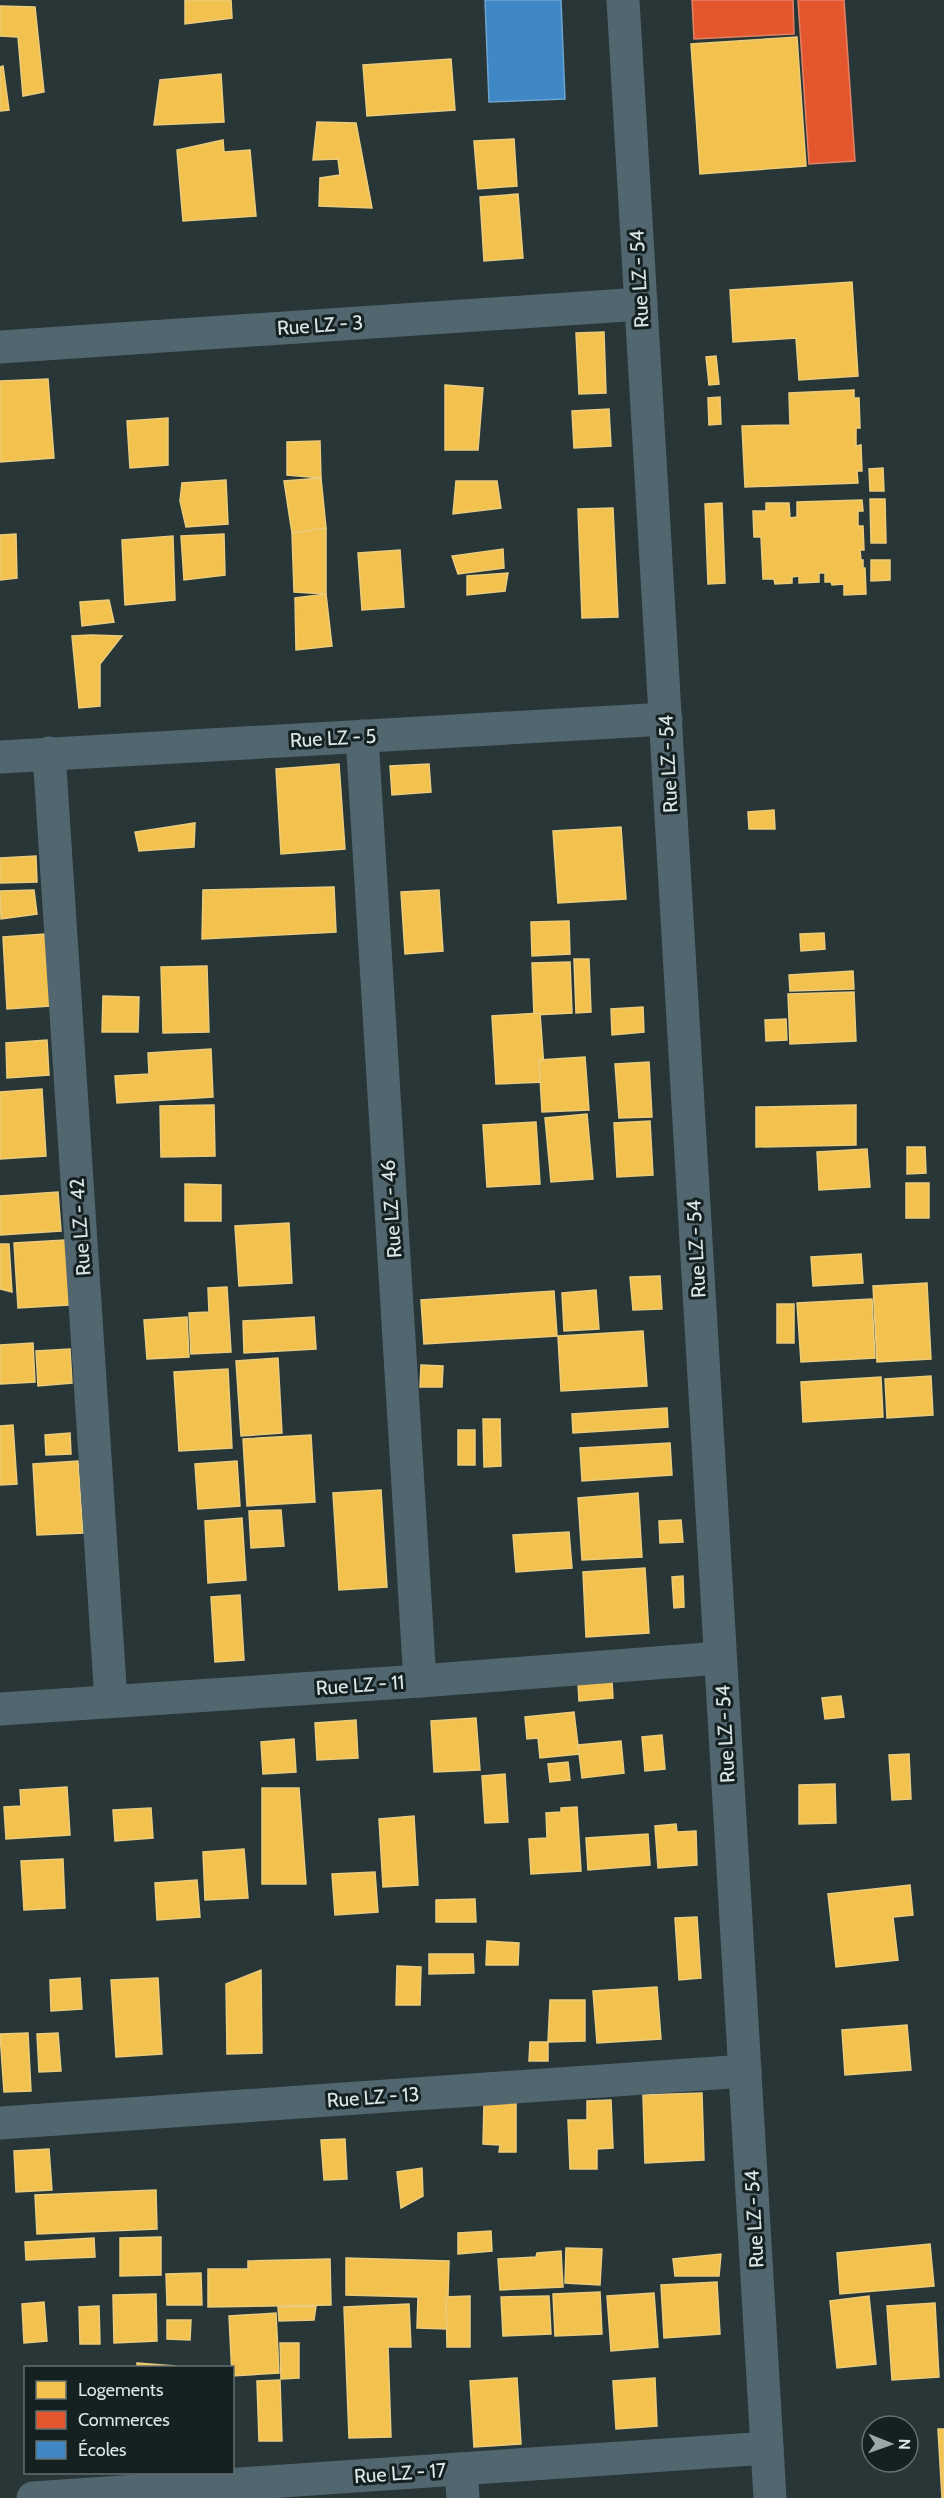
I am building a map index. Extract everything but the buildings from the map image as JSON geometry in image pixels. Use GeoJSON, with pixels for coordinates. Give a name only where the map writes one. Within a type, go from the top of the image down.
{"type":"FeatureCollection","features":[{"type":"Feature","properties":{"kind":"street","name":"Rue LZ - 54"},"geometry":{"type":"LineString","coordinates":[[623,0],[770,2498]]}},
{"type":"Feature","properties":{"kind":"street","name":"Rue LZ - 3"},"geometry":{"type":"LineString","coordinates":[[0,347],[641,304]]}},
{"type":"Feature","properties":{"kind":"street","name":"Rue LZ - 5"},"geometry":{"type":"LineString","coordinates":[[0,757],[666,719]]}},
{"type":"Feature","properties":{"kind":"street","name":"Rue LZ - 46"},"geometry":{"type":"LineString","coordinates":[[362,736],[420,1681]]}},
{"type":"Feature","properties":{"kind":"street","name":"Rue LZ - 42"},"geometry":{"type":"LineString","coordinates":[[49,753],[111,1701]]}},
{"type":"Feature","properties":{"kind":"street","name":"Rue LZ - 11"},"geometry":{"type":"LineString","coordinates":[[0,1709],[720,1658]]}},
{"type":"Feature","properties":{"kind":"street","name":"Rue LZ - 13"},"geometry":{"type":"LineString","coordinates":[[0,2123],[745,2071]]}},
{"type":"Feature","properties":{"kind":"street","name":"Rue LZ - 17"},"geometry":{"type":"LineString","coordinates":[[33,2498],[462,2483],[767,2448]]}}]}
